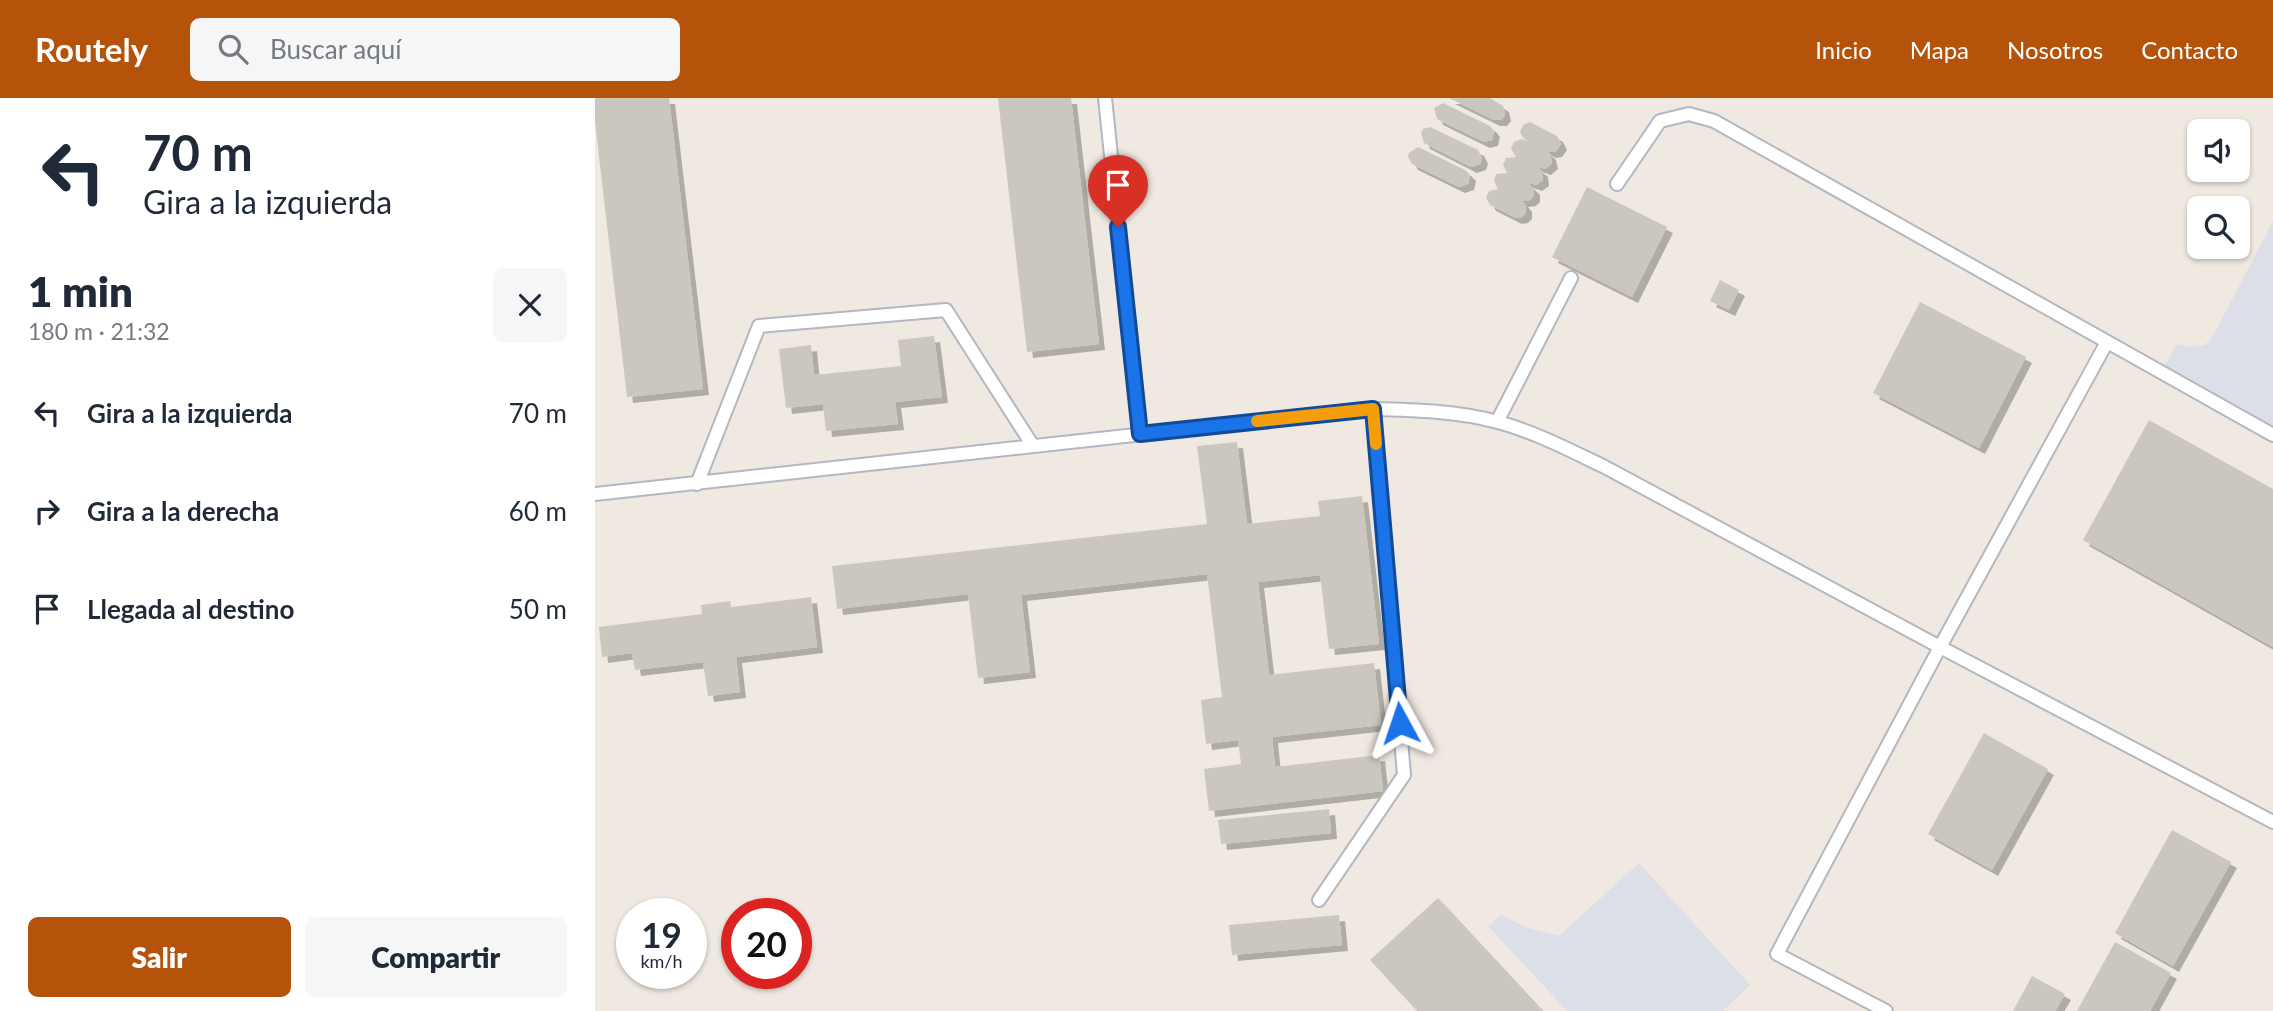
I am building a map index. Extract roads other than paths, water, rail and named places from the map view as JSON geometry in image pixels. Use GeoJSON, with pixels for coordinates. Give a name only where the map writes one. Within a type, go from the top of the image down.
{"type":"FeatureCollection","features":[{"type":"Feature","properties":{"kind":"lane"},"geometry":{"type":"LineString","coordinates":[[1105,98],[1140,434]]}},
{"type":"Feature","properties":{"kind":"lane"},"geometry":{"type":"LineString","coordinates":[[1617,184],[1660,121],[1689,114],[1714,121],[2273,435]]}},
{"type":"Feature","properties":{"kind":"lane"},"geometry":{"type":"LineString","coordinates":[[1497,422],[1571,278]]}},
{"type":"Feature","properties":{"kind":"lane"},"geometry":{"type":"LineString","coordinates":[[697,484],[759,326],[946,310],[1033,446]]}},
{"type":"Feature","properties":{"kind":"lane"},"geometry":{"type":"LineString","coordinates":[[1886,1011],[1777,954],[1940,647],[2107,342]]}},
{"type":"Feature","properties":{"kind":"lane"},"geometry":{"type":"LineString","coordinates":[[1319,900],[1404,775],[1373,409]]}},
{"type":"Feature","properties":{"kind":"lane"},"geometry":{"type":"LineString","coordinates":[[595,494],[1373,409],[1436,411],[1497,422],[1548,440],[1604,466],[2273,822]]}}]}
